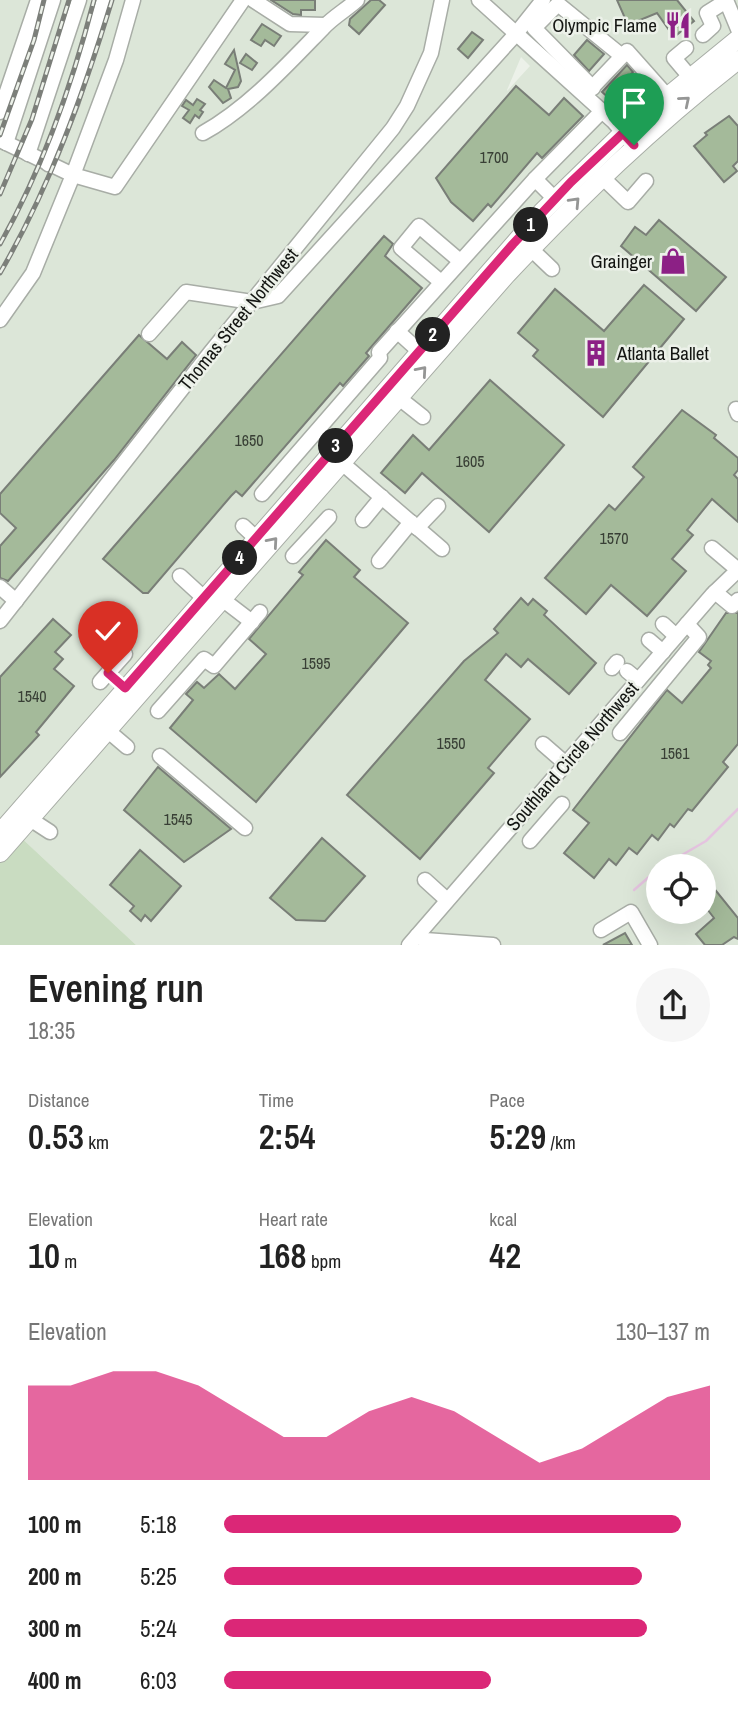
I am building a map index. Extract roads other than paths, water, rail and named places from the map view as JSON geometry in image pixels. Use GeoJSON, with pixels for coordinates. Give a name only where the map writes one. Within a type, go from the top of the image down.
{"type":"FeatureCollection","features":[{"type":"Feature","properties":{"kind":"main road"},"geometry":{"type":"LineString","coordinates":[[0,853],[107,730],[213,598],[257,538],[342,463],[531,249],[601,176],[667,96],[738,39]]}},
{"type":"Feature","properties":{"kind":"main road"},"geometry":{"type":"LineString","coordinates":[[1,829],[125,688],[213,598],[297,503],[343,439],[555,199],[629,139],[738,60]]}},
{"type":"Feature","properties":{"kind":"street"},"geometry":{"type":"LineString","coordinates":[[0,112],[38,0]]}},
{"type":"Feature","properties":{"kind":"street"},"geometry":{"type":"LineString","coordinates":[[53,0],[3,141],[73,176],[115,187],[243,0]]}},
{"type":"Feature","properties":{"kind":"street"},"geometry":{"type":"LineString","coordinates":[[27,154],[79,0]]}},
{"type":"Feature","properties":{"kind":"street"},"geometry":{"type":"LineString","coordinates":[[48,164],[72,103],[104,0]]}},
{"type":"Feature","properties":{"kind":"street"},"geometry":{"type":"LineString","coordinates":[[0,320],[33,273],[116,61],[132,0]]}},
{"type":"Feature","properties":{"kind":"street"},"geometry":{"type":"LineString","coordinates":[[253,0],[290,24],[325,25]]}},
{"type":"Feature","properties":{"kind":"street"},"geometry":{"type":"LineString","coordinates":[[203,133],[219,124],[302,51],[325,25],[357,0]]}},
{"type":"Feature","properties":{"kind":"street","name":"Thomas Street Northwest"},"geometry":{"type":"LineString","coordinates":[[0,621],[407,106],[431,53],[442,0]]}},
{"type":"Feature","properties":{"kind":"street"},"geometry":{"type":"LineString","coordinates":[[479,0],[515,35],[589,91]]}},
{"type":"Feature","properties":{"kind":"street"},"geometry":{"type":"LineString","coordinates":[[149,334],[186,292],[252,302],[278,296],[303,273],[543,0]]}},
{"type":"Feature","properties":{"kind":"street"},"geometry":{"type":"LineString","coordinates":[[703,35],[713,26],[708,13],[726,0],[738,29]]}},
{"type":"Feature","properties":{"kind":"street"},"geometry":{"type":"LineString","coordinates":[[622,57],[558,4],[534,28],[589,91],[602,111],[629,139]]}},
{"type":"Feature","properties":{"kind":"street"},"geometry":{"type":"LineString","coordinates":[[685,48],[674,58],[690,77]]}},
{"type":"Feature","properties":{"kind":"street"},"geometry":{"type":"LineString","coordinates":[[589,91],[627,51],[667,96]]}},
{"type":"Feature","properties":{"kind":"street"},"geometry":{"type":"LineString","coordinates":[[293,556],[325,520],[267,488],[380,358],[379,352],[397,331],[535,179],[602,111]]}},
{"type":"Feature","properties":{"kind":"street"},"geometry":{"type":"LineString","coordinates":[[601,176],[628,202],[646,181]]}},
{"type":"Feature","properties":{"kind":"street"},"geometry":{"type":"LineString","coordinates":[[535,179],[555,199]]}},
{"type":"Feature","properties":{"kind":"street"},"geometry":{"type":"LineString","coordinates":[[441,282],[401,248],[419,226],[460,261]]}},
{"type":"Feature","properties":{"kind":"street"},"geometry":{"type":"LineString","coordinates":[[531,249],[552,269]]}},
{"type":"Feature","properties":{"kind":"street"},"geometry":{"type":"LineString","coordinates":[[397,331],[419,351]]}},
{"type":"Feature","properties":{"kind":"street"},"geometry":{"type":"LineString","coordinates":[[399,398],[424,416]]}},
{"type":"Feature","properties":{"kind":"street"},"geometry":{"type":"LineString","coordinates":[[324,423],[343,439]]}},
{"type":"Feature","properties":{"kind":"street"},"geometry":{"type":"LineString","coordinates":[[342,463],[442,550]]}},
{"type":"Feature","properties":{"kind":"street"},"geometry":{"type":"LineString","coordinates":[[363,520],[382,497]]}},
{"type":"Feature","properties":{"kind":"street"},"geometry":{"type":"LineString","coordinates":[[379,561],[414,525],[438,506]]}},
{"type":"Feature","properties":{"kind":"street"},"geometry":{"type":"LineString","coordinates":[[243,526],[257,538]]}},
{"type":"Feature","properties":{"kind":"street"},"geometry":{"type":"LineString","coordinates":[[712,548],[738,570]]}},
{"type":"Feature","properties":{"kind":"street","name":"Southland Circle Northwest"},"geometry":{"type":"LineString","coordinates":[[413,940],[619,702],[624,670],[663,652],[715,592],[738,570]]}},
{"type":"Feature","properties":{"kind":"street"},"geometry":{"type":"LineString","coordinates":[[158,711],[204,659],[214,666],[256,617],[213,598],[180,576]]}},
{"type":"Feature","properties":{"kind":"street"},"geometry":{"type":"LineString","coordinates":[[0,587],[16,601]]}},
{"type":"Feature","properties":{"kind":"street"},"geometry":{"type":"LineString","coordinates":[[715,592],[732,606],[738,600]]}},
{"type":"Feature","properties":{"kind":"street"},"geometry":{"type":"LineString","coordinates":[[663,624],[676,636]]}},
{"type":"Feature","properties":{"kind":"street"},"geometry":{"type":"LineString","coordinates":[[620,733],[699,637],[687,624]]}},
{"type":"Feature","properties":{"kind":"street"},"geometry":{"type":"LineString","coordinates":[[649,640],[663,652]]}},
{"type":"Feature","properties":{"kind":"street"},"geometry":{"type":"LineString","coordinates":[[125,654],[104,678],[125,688]]}},
{"type":"Feature","properties":{"kind":"street"},"geometry":{"type":"LineString","coordinates":[[619,702],[635,714]]}},
{"type":"Feature","properties":{"kind":"street"},"geometry":{"type":"LineString","coordinates":[[107,730],[127,747]]}},
{"type":"Feature","properties":{"kind":"street"},"geometry":{"type":"LineString","coordinates":[[542,744],[566,764]]}},
{"type":"Feature","properties":{"kind":"street"},"geometry":{"type":"LineString","coordinates":[[160,756],[245,828]]}},
{"type":"Feature","properties":{"kind":"street"},"geometry":{"type":"LineString","coordinates":[[530,841],[562,804]]}},
{"type":"Feature","properties":{"kind":"street"},"geometry":{"type":"LineString","coordinates":[[529,806],[548,820]]}},
{"type":"Feature","properties":{"kind":"street"},"geometry":{"type":"LineString","coordinates":[[30,819],[50,832]]}},
{"type":"Feature","properties":{"kind":"street"},"geometry":{"type":"LineString","coordinates":[[425,880],[447,900]]}},
{"type":"Feature","properties":{"kind":"street"},"geometry":{"type":"LineString","coordinates":[[601,930],[631,912],[650,945]]}},
{"type":"Feature","properties":{"kind":"street"},"geometry":{"type":"LineString","coordinates":[[413,940],[493,945]]}},
{"type":"Feature","properties":{"kind":"waterway"},"geometry":{"type":"LineString","coordinates":[[684,854],[706,841],[738,809]]}},
{"type":"Feature","properties":{"kind":"waterway"},"geometry":{"type":"LineString","coordinates":[[634,890],[646,880]]}},
{"type":"Feature","properties":{"kind":"railway"},"geometry":{"type":"LineString","coordinates":[[0,135],[34,40],[44,0]]}},
{"type":"Feature","properties":{"kind":"railway"},"geometry":{"type":"LineString","coordinates":[[0,194],[32,119],[69,0]]}},
{"type":"Feature","properties":{"kind":"railway"},"geometry":{"type":"LineString","coordinates":[[0,244],[30,186],[55,125],[94,0]]}},
{"type":"Feature","properties":{"kind":"railway"},"geometry":{"type":"LineString","coordinates":[[0,273],[35,207],[64,140],[112,0]]}},
{"type":"Feature","properties":{"kind":"place","name":"Olympic Flame"},"geometry":{"type":"Point","coordinates":[678,25]}},
{"type":"Feature","properties":{"kind":"place","name":"Grainger"},"geometry":{"type":"Point","coordinates":[673,261]}},
{"type":"Feature","properties":{"kind":"place","name":"Atlanta Ballet"},"geometry":{"type":"Point","coordinates":[596,353]}}]}
